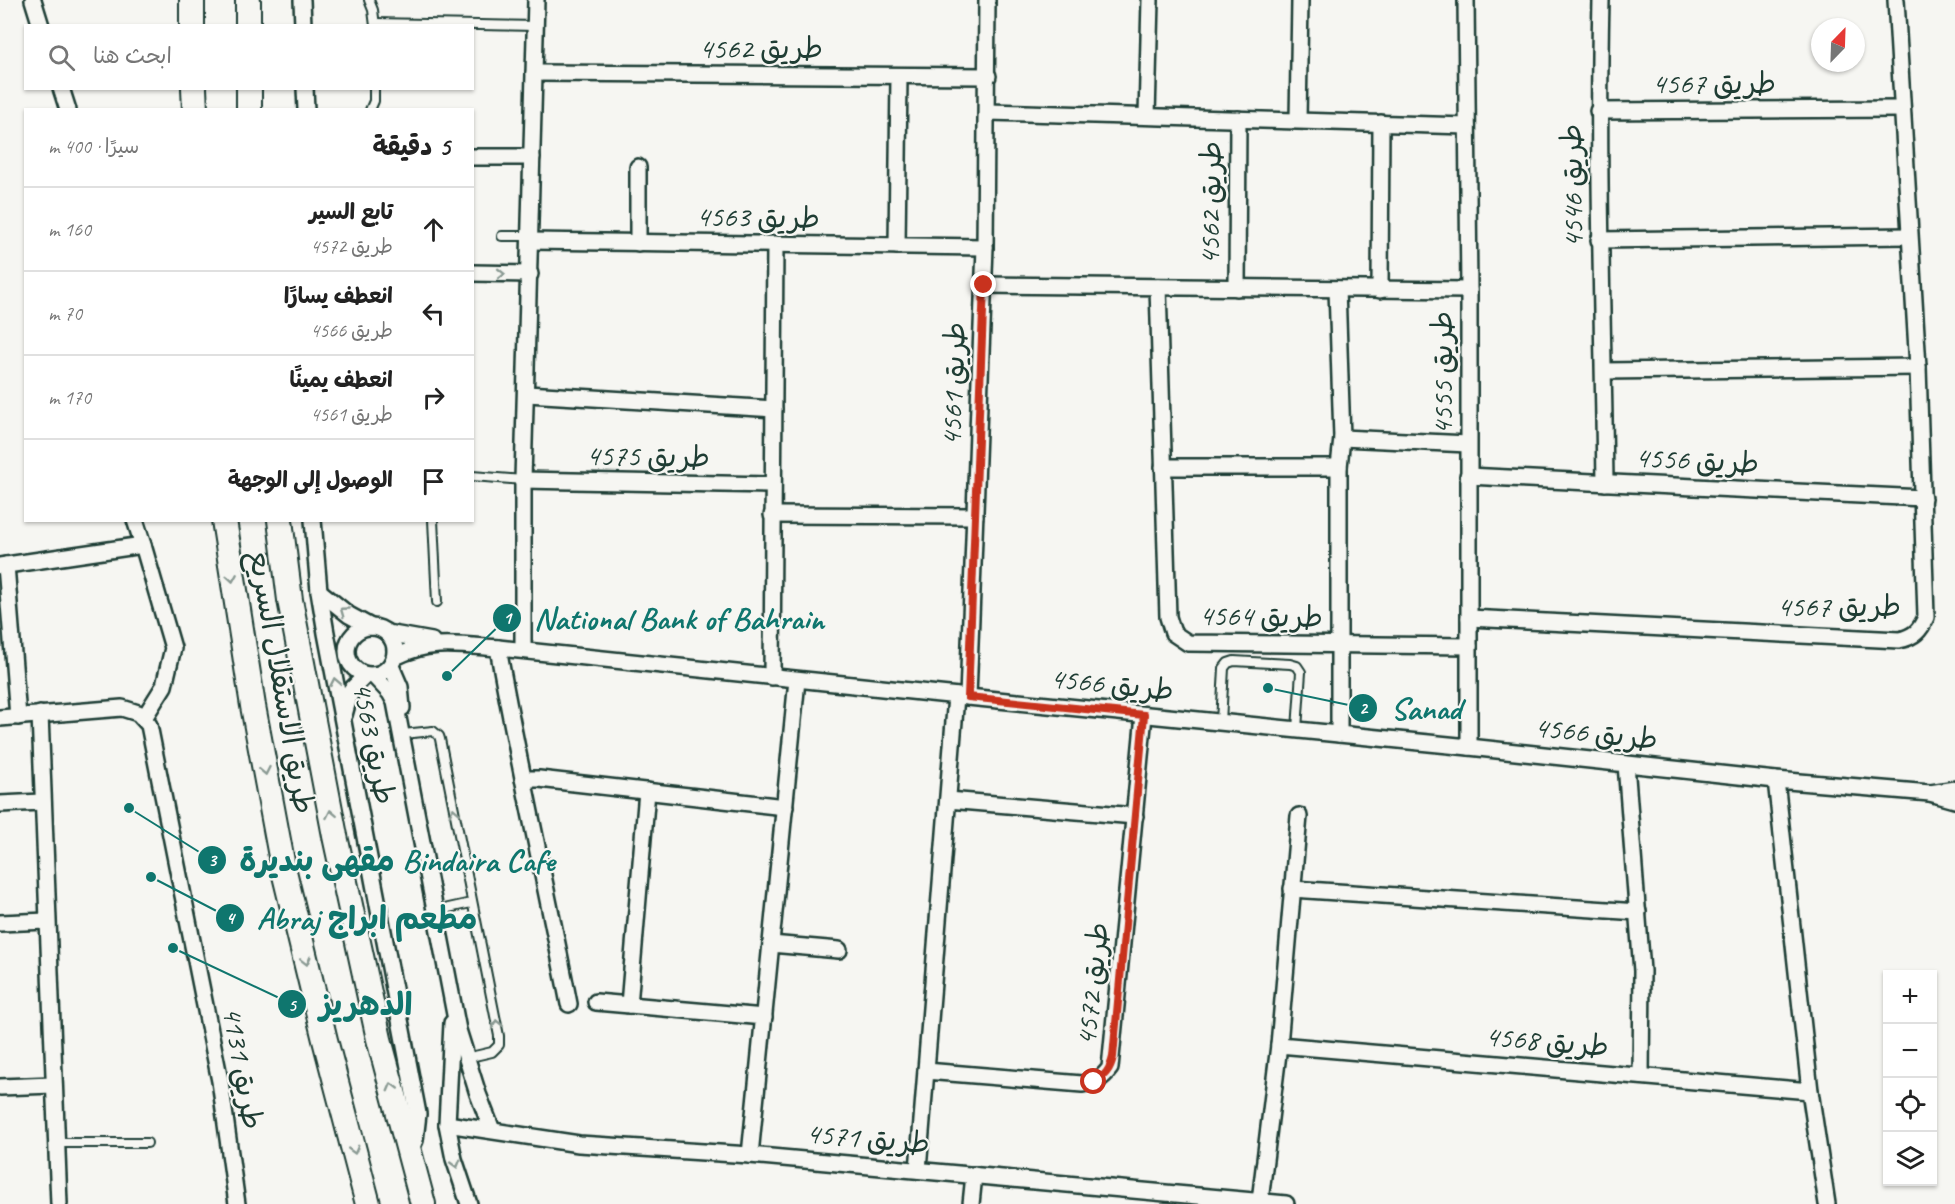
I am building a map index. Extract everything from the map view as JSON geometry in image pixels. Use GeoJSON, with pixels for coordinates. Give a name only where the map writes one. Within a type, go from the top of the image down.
{"type":"FeatureCollection","features":[{"type":"Feature","properties":{"kind":"main road"},"geometry":{"type":"LineString","coordinates":[[192,0],[192,24]]}},
{"type":"Feature","properties":{"kind":"main road"},"geometry":{"type":"LineString","coordinates":[[248,0],[248,24]]}},
{"type":"Feature","properties":{"kind":"main road"},"geometry":{"type":"LineString","coordinates":[[194,90],[195,108]]}},
{"type":"Feature","properties":{"kind":"main road"},"geometry":{"type":"LineString","coordinates":[[249,90],[249,108]]}},
{"type":"Feature","properties":{"kind":"main road","name":"طريق الاستقلال السريع"},"geometry":{"type":"LineString","coordinates":[[224,522],[253,705],[283,867],[368,1204]]}},
{"type":"Feature","properties":{"kind":"main road","name":"طريق الاستقلال السريع"},"geometry":{"type":"LineString","coordinates":[[280,522],[290,600],[333,824],[379,1039],[423,1204]]}},
{"type":"Feature","properties":{"kind":"street"},"geometry":{"type":"LineString","coordinates":[[33,0],[40,24]]}},
{"type":"Feature","properties":{"kind":"street"},"geometry":{"type":"LineString","coordinates":[[302,0],[303,24]]}},
{"type":"Feature","properties":{"kind":"street"},"geometry":{"type":"LineString","coordinates":[[523,650],[523,480],[536,0]]}},
{"type":"Feature","properties":{"kind":"street","name":"طريق 4561"},"geometry":{"type":"LineString","coordinates":[[962,696],[975,516],[984,285],[987,0]]}},
{"type":"Feature","properties":{"kind":"street"},"geometry":{"type":"LineString","coordinates":[[1148,116],[1150,0]]}},
{"type":"Feature","properties":{"kind":"street"},"geometry":{"type":"LineString","coordinates":[[1298,120],[1300,0]]}},
{"type":"Feature","properties":{"kind":"street","name":"طريق 4555"},"geometry":{"type":"LineString","coordinates":[[1466,0],[1469,290],[1469,747]]}},
{"type":"Feature","properties":{"kind":"street","name":"طريق 4546"},"geometry":{"type":"LineString","coordinates":[[1601,0],[1598,111],[1599,240],[1605,483]]}},
{"type":"Feature","properties":{"kind":"street","name":"طريق 4567"},"geometry":{"type":"LineString","coordinates":[[1469,618],[1899,640],[1911,637],[1920,630],[1926,617],[1923,498],[1918,367],[1896,0]]}},
{"type":"Feature","properties":{"kind":"street","name":"طريق 4562"},"geometry":{"type":"LineString","coordinates":[[534,73],[988,76]]}},
{"type":"Feature","properties":{"kind":"street"},"geometry":{"type":"LineString","coordinates":[[897,246],[899,76]]}},
{"type":"Feature","properties":{"kind":"street"},"geometry":{"type":"LineString","coordinates":[[62,90],[67,108]]}},
{"type":"Feature","properties":{"kind":"street"},"geometry":{"type":"LineString","coordinates":[[305,90],[306,108]]}},
{"type":"Feature","properties":{"kind":"street","name":"طريق 4567"},"geometry":{"type":"LineString","coordinates":[[1598,111],[1902,109]]}},
{"type":"Feature","properties":{"kind":"street","name":"طريق 4562"},"geometry":{"type":"LineString","coordinates":[[987,112],[1467,126]]}},
{"type":"Feature","properties":{"kind":"street","name":"طريق 4562"},"geometry":{"type":"LineString","coordinates":[[1237,288],[1238,119]]}},
{"type":"Feature","properties":{"kind":"street"},"geometry":{"type":"LineString","coordinates":[[1380,290],[1381,123]]}},
{"type":"Feature","properties":{"kind":"street"},"geometry":{"type":"LineString","coordinates":[[474,157],[532,157]]}},
{"type":"Feature","properties":{"kind":"street"},"geometry":{"type":"LineString","coordinates":[[638,168],[638,243]]}},
{"type":"Feature","properties":{"kind":"street"},"geometry":{"type":"LineString","coordinates":[[1599,240],[1909,236]]}},
{"type":"Feature","properties":{"kind":"street","name":"طريق 4563"},"geometry":{"type":"LineString","coordinates":[[530,239],[638,243],[985,247]]}},
{"type":"Feature","properties":{"kind":"street"},"geometry":{"type":"LineString","coordinates":[[772,677],[775,244]]}},
{"type":"Feature","properties":{"kind":"street"},"geometry":{"type":"LineString","coordinates":[[474,273],[530,274]]}},
{"type":"Feature","properties":{"kind":"street"},"geometry":{"type":"LineString","coordinates":[[984,285],[1469,290]]}},
{"type":"Feature","properties":{"kind":"street","name":"طريق 4564"},"geometry":{"type":"LineString","coordinates":[[1158,287],[1168,622],[1177,638],[1188,643],[1469,646]]}},
{"type":"Feature","properties":{"kind":"street","name":"طريق 4564"},"geometry":{"type":"LineString","coordinates":[[1337,289],[1342,438],[1339,467],[1339,734]]}},
{"type":"Feature","properties":{"kind":"street"},"geometry":{"type":"LineString","coordinates":[[1604,371],[1918,367]]}},
{"type":"Feature","properties":{"kind":"street"},"geometry":{"type":"LineString","coordinates":[[527,394],[774,409]]}},
{"type":"Feature","properties":{"kind":"street"},"geometry":{"type":"LineString","coordinates":[[1342,438],[1468,444]]}},
{"type":"Feature","properties":{"kind":"street"},"geometry":{"type":"LineString","coordinates":[[1164,467],[1339,467]]}},
{"type":"Feature","properties":{"kind":"street","name":"طريق 4556"},"geometry":{"type":"LineString","coordinates":[[1468,476],[1923,498]]}},
{"type":"Feature","properties":{"kind":"street","name":"طريق 4575"},"geometry":{"type":"LineString","coordinates":[[523,480],[772,485]]}},
{"type":"Feature","properties":{"kind":"street"},"geometry":{"type":"LineString","coordinates":[[772,515],[975,516]]}},
{"type":"Feature","properties":{"kind":"street"},"geometry":{"type":"LineString","coordinates":[[0,718],[122,708],[138,712],[144,718],[164,686],[172,648],[136,522]]}},
{"type":"Feature","properties":{"kind":"street","name":"طريق 4563"},"geometry":{"type":"LineString","coordinates":[[313,522],[319,591],[418,1114],[415,1140],[410,1151]]}},
{"type":"Feature","properties":{"kind":"street"},"geometry":{"type":"LineString","coordinates":[[18,717],[3,565],[143,545]]}},
{"type":"Feature","properties":{"kind":"street"},"geometry":{"type":"LineString","coordinates":[[319,591],[349,615],[370,627],[387,633],[394,644],[393,661],[402,697],[404,750]]}},
{"type":"Feature","properties":{"kind":"street"},"geometry":{"type":"LineString","coordinates":[[370,627],[357,632],[349,642],[347,649],[350,662],[354,668],[370,675],[390,693],[395,702],[453,1002],[466,1059],[492,1130]]}},
{"type":"Feature","properties":{"kind":"street","name":"طريق 4566"},"geometry":{"type":"LineString","coordinates":[[387,633],[444,644],[523,650],[797,680],[1297,729],[1776,780],[1930,792],[1955,789]]}},
{"type":"Feature","properties":{"kind":"street","name":"طريق 4566"},"geometry":{"type":"LineString","coordinates":[[393,661],[418,647],[444,644]]}},
{"type":"Feature","properties":{"kind":"street"},"geometry":{"type":"LineString","coordinates":[[498,648],[522,779],[546,884],[569,1004]]}},
{"type":"Feature","properties":{"kind":"street"},"geometry":{"type":"LineString","coordinates":[[343,723],[351,690],[370,675],[380,674],[393,661]]}},
{"type":"Feature","properties":{"kind":"street"},"geometry":{"type":"LineString","coordinates":[[750,1155],[797,680]]}},
{"type":"Feature","properties":{"kind":"street"},"geometry":{"type":"LineString","coordinates":[[918,1170],[948,800],[962,696]]}},
{"type":"Feature","properties":{"kind":"street"},"geometry":{"type":"LineString","coordinates":[[40,714],[59,1204]]}},
{"type":"Feature","properties":{"kind":"street","name":"طريق 4572"},"geometry":{"type":"LineString","coordinates":[[926,1071],[1082,1084],[1094,1082],[1103,1077],[1110,1068],[1113,1057],[1144,715]]}},
{"type":"Feature","properties":{"kind":"street","name":"طريق 4131"},"geometry":{"type":"LineString","coordinates":[[144,718],[151,732],[220,1081],[237,1204]]}},
{"type":"Feature","properties":{"kind":"street"},"geometry":{"type":"LineString","coordinates":[[1626,764],[1642,971],[1641,1077]]}},
{"type":"Feature","properties":{"kind":"street"},"geometry":{"type":"LineString","coordinates":[[522,779],[785,807]]}},
{"type":"Feature","properties":{"kind":"street"},"geometry":{"type":"LineString","coordinates":[[1776,780],[1810,1091],[1827,1204]]}},
{"type":"Feature","properties":{"kind":"street"},"geometry":{"type":"LineString","coordinates":[[629,1005],[647,791]]}},
{"type":"Feature","properties":{"kind":"street","name":"طريق 4566"},"geometry":{"type":"LineString","coordinates":[[1930,792],[1955,800]]}},
{"type":"Feature","properties":{"kind":"street"},"geometry":{"type":"LineString","coordinates":[[948,800],[1135,816]]}},
{"type":"Feature","properties":{"kind":"street"},"geometry":{"type":"LineString","coordinates":[[0,804],[42,802]]}},
{"type":"Feature","properties":{"kind":"street"},"geometry":{"type":"LineString","coordinates":[[1260,1201],[1278,1045],[1299,816]]}},
{"type":"Feature","properties":{"kind":"street"},"geometry":{"type":"LineString","coordinates":[[1292,889],[1638,912]]}},
{"type":"Feature","properties":{"kind":"street"},"geometry":{"type":"LineString","coordinates":[[0,923],[47,921]]}},
{"type":"Feature","properties":{"kind":"street"},"geometry":{"type":"LineString","coordinates":[[771,944],[839,950]]}},
{"type":"Feature","properties":{"kind":"street"},"geometry":{"type":"LineString","coordinates":[[453,1002],[447,1124],[454,1159],[469,1204]]}},
{"type":"Feature","properties":{"kind":"street"},"geometry":{"type":"LineString","coordinates":[[597,1002],[764,1017]]}},
{"type":"Feature","properties":{"kind":"street","name":"طريق 4568"},"geometry":{"type":"LineString","coordinates":[[1278,1045],[1810,1091]]}},
{"type":"Feature","properties":{"kind":"street"},"geometry":{"type":"LineString","coordinates":[[0,1087],[53,1085]]}},
{"type":"Feature","properties":{"kind":"street","name":"طريق 4571"},"geometry":{"type":"LineString","coordinates":[[447,1124],[579,1143],[750,1155],[974,1175],[1151,1198],[1260,1201],[1286,1204]]}},
{"type":"Feature","properties":{"kind":"street"},"geometry":{"type":"LineString","coordinates":[[971,1204],[974,1175]]}},
{"type":"Feature","properties":{"kind":"lane"},"geometry":{"type":"LineString","coordinates":[[369,0],[375,24]]}},
{"type":"Feature","properties":{"kind":"lane"},"geometry":{"type":"LineString","coordinates":[[474,25],[536,26]]}},
{"type":"Feature","properties":{"kind":"lane"},"geometry":{"type":"LineString","coordinates":[[371,108],[374,101],[374,90]]}},
{"type":"Feature","properties":{"kind":"lane"},"geometry":{"type":"LineString","coordinates":[[502,236],[530,239]]}},
{"type":"Feature","properties":{"kind":"lane"},"geometry":{"type":"LineString","coordinates":[[474,476],[523,480]]}},
{"type":"Feature","properties":{"kind":"lane"},"geometry":{"type":"LineString","coordinates":[[433,522],[437,602]]}},
{"type":"Feature","properties":{"kind":"lane"},"geometry":{"type":"LineString","coordinates":[[1221,722],[1224,668],[1228,663],[1234,661],[1290,664],[1297,666],[1301,672],[1297,729]]}},
{"type":"Feature","properties":{"kind":"lane"},"geometry":{"type":"LineString","coordinates":[[403,734],[429,731],[439,736],[500,1040],[499,1045],[492,1052],[466,1059]]}},
{"type":"Feature","properties":{"kind":"lane"},"geometry":{"type":"LineString","coordinates":[[435,911],[471,903]]}},
{"type":"Feature","properties":{"kind":"lane"},"geometry":{"type":"LineString","coordinates":[[56,1143],[147,1143]]}},
{"type":"Feature","properties":{"kind":"place","name":"National Bank of Bahrain"},"geometry":{"type":"Point","coordinates":[447,676]}},
{"type":"Feature","properties":{"kind":"place","name":"Sanad"},"geometry":{"type":"Point","coordinates":[1268,688]}},
{"type":"Feature","properties":{"kind":"place","name":"مقهى بنديرة Bindaira Cafe"},"geometry":{"type":"Point","coordinates":[129,808]}},
{"type":"Feature","properties":{"kind":"place","name":"Abraj مطعم ابراج"},"geometry":{"type":"Point","coordinates":[151,877]}},
{"type":"Feature","properties":{"kind":"place","name":"الدهريز"},"geometry":{"type":"Point","coordinates":[173,948]}},
{"type":"Feature","properties":{"kind":"route"},"geometry":{"type":"LineString","coordinates":[[984,285],[968,697],[1144,715],[1113,1057],[1110,1068],[1103,1077],[1094,1082]]}}]}
